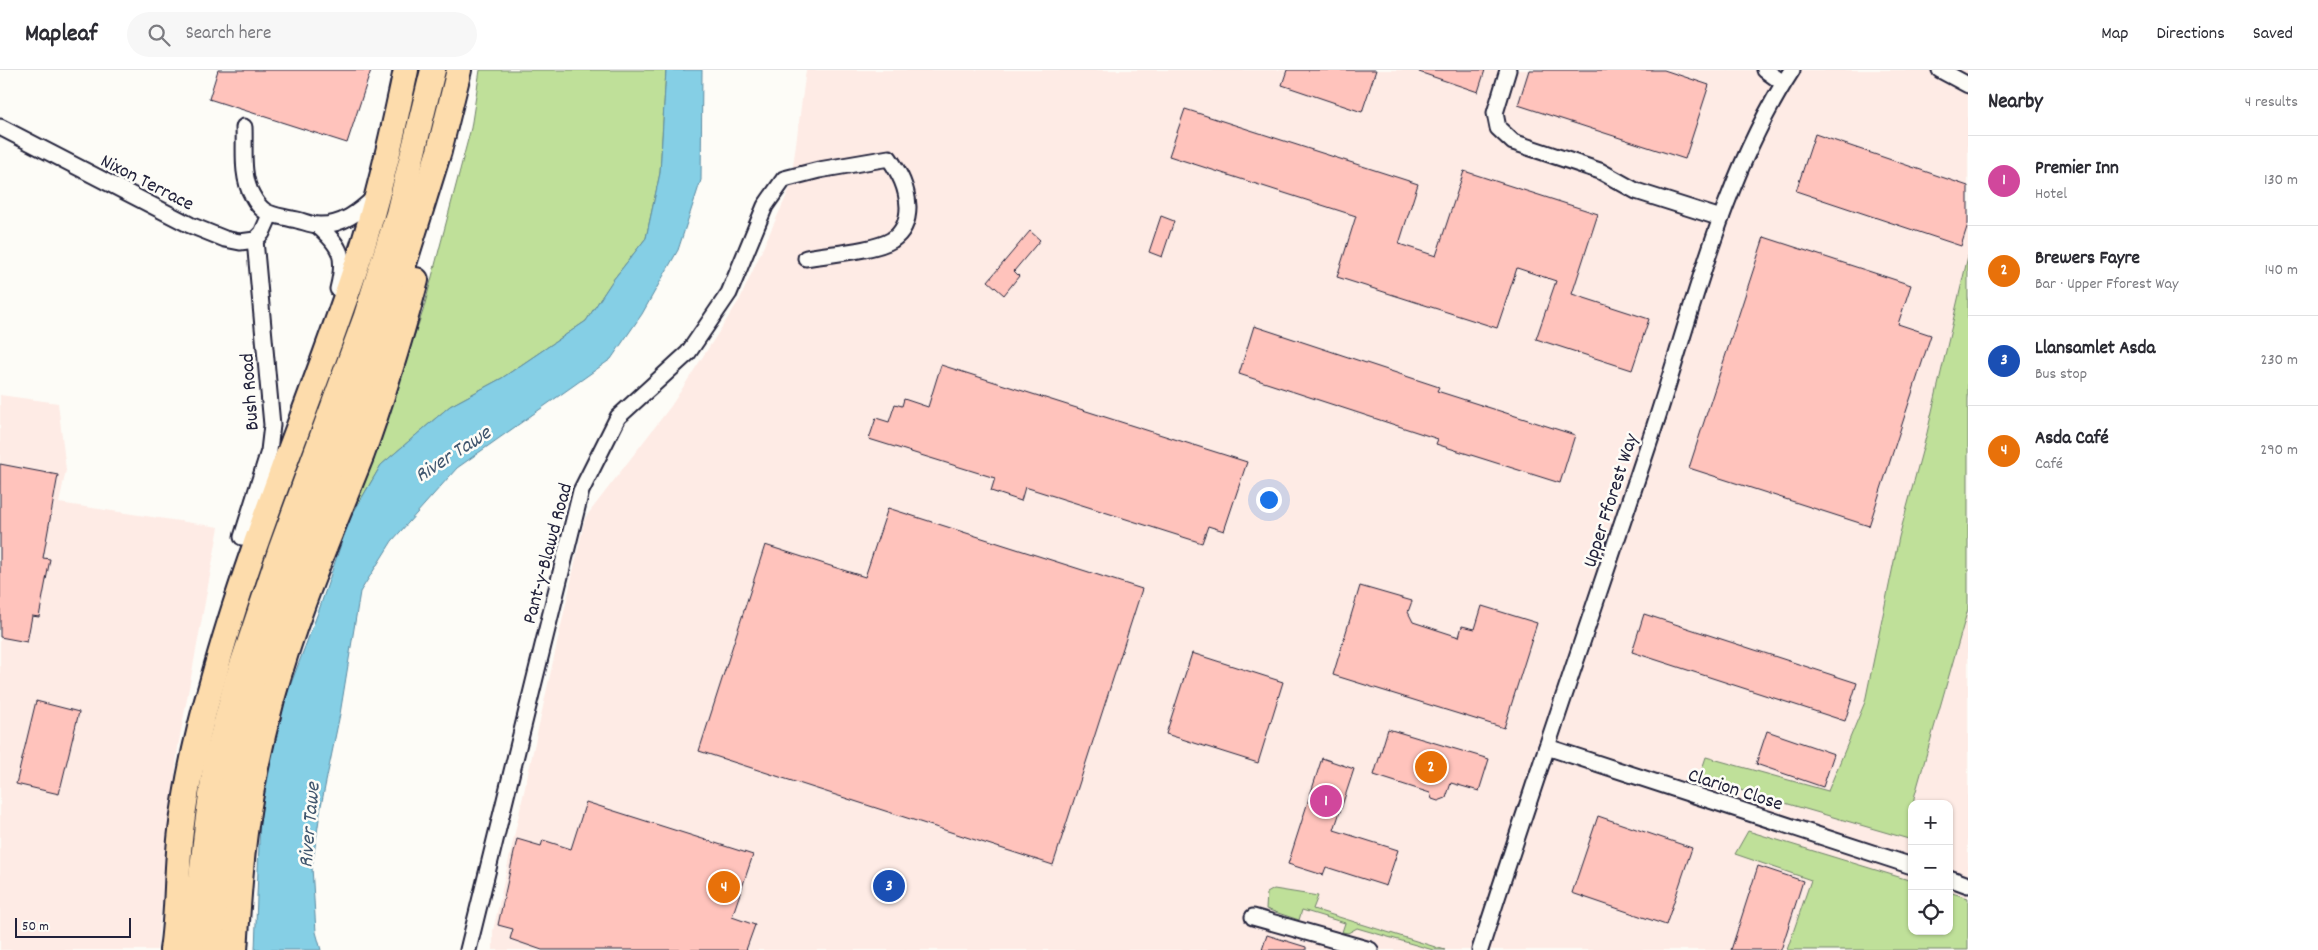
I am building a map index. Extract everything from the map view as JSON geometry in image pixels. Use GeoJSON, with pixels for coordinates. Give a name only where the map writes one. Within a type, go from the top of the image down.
{"type":"FeatureCollection","features":[{"type":"Feature","properties":{"kind":"main road"},"geometry":{"type":"LineString","coordinates":[[172,950],[180,832],[194,751],[227,630],[355,270],[378,194],[406,70]]}},
{"type":"Feature","properties":{"kind":"main road"},"geometry":{"type":"LineString","coordinates":[[425,110],[429,70]]}},
{"type":"Feature","properties":{"kind":"main road"},"geometry":{"type":"LineString","coordinates":[[194,950],[207,824],[216,760],[236,680],[280,551],[365,319],[398,214],[425,110],[433,70]]}},
{"type":"Feature","properties":{"kind":"main road"},"geometry":{"type":"LineString","coordinates":[[215,950],[229,814],[237,762],[257,684],[288,590],[386,325],[421,216],[459,70]]}},
{"type":"Feature","properties":{"kind":"main road"},"geometry":{"type":"LineString","coordinates":[[235,950],[246,825],[257,763],[273,699],[298,618],[325,544],[362,454],[392,368],[417,276],[421,216]]}},
{"type":"Feature","properties":{"kind":"street"},"geometry":{"type":"LineString","coordinates":[[1508,70],[1495,113],[1498,128],[1513,142],[1600,170],[1636,191],[1721,218]]}},
{"type":"Feature","properties":{"kind":"street"},"geometry":{"type":"LineString","coordinates":[[1765,70],[1787,76]]}},
{"type":"Feature","properties":{"kind":"street"},"geometry":{"type":"LineString","coordinates":[[1940,70],[1968,85]]}},
{"type":"Feature","properties":{"kind":"street","name":"Upper Fforest Way"},"geometry":{"type":"LineString","coordinates":[[1480,950],[1654,428],[1721,218],[1746,152],[1787,76]]}},
{"type":"Feature","properties":{"kind":"street","name":"Nixon Terrace"},"geometry":{"type":"LineString","coordinates":[[0,127],[190,226],[225,239],[240,242],[255,240]]}},
{"type":"Feature","properties":{"kind":"street"},"geometry":{"type":"LineString","coordinates":[[244,127],[246,172],[250,193],[261,209],[270,215],[318,225],[336,223],[356,215],[378,194]]}},
{"type":"Feature","properties":{"kind":"street","name":"Pant-y-Blawd Road"},"geometry":{"type":"LineString","coordinates":[[468,950],[581,490],[618,417],[688,353],[729,293],[765,206],[784,179],[819,170],[889,158],[903,179],[908,199],[908,220],[900,232],[891,240],[875,246],[806,258]]}},
{"type":"Feature","properties":{"kind":"street"},"geometry":{"type":"LineString","coordinates":[[255,240],[262,233],[270,215]]}},
{"type":"Feature","properties":{"kind":"street"},"geometry":{"type":"LineString","coordinates":[[312,391],[343,269],[341,255],[333,240],[318,225]]}},
{"type":"Feature","properties":{"kind":"street","name":"Bush Road"},"geometry":{"type":"LineString","coordinates":[[242,537],[269,451],[272,425],[255,240]]}},
{"type":"Feature","properties":{"kind":"street","name":"Clarion Close"},"geometry":{"type":"LineString","coordinates":[[1547,747],[1908,865]]}},
{"type":"Feature","properties":{"kind":"street"},"geometry":{"type":"LineString","coordinates":[[1953,879],[1968,884]]}},
{"type":"Feature","properties":{"kind":"street"},"geometry":{"type":"LineString","coordinates":[[1253,917],[1322,944],[1370,950]]}},
{"type":"Feature","properties":{"kind":"shaded area"},"geometry":{"type":"Polygon","coordinates":[[[806,70],[1968,70],[1968,950],[493,950],[493,931],[585,518],[671,406],[740,299],[790,188],[806,70]]]}},
{"type":"Feature","properties":{"kind":"shaded area"},"geometry":{"type":"Polygon","coordinates":[[[0,395],[58,403],[66,470],[59,503],[219,527],[178,747],[157,950],[0,950],[0,395]]]}},
{"type":"Feature","properties":{"kind":"green space"},"geometry":{"type":"Polygon","coordinates":[[[480,70],[666,70],[660,173],[646,238],[613,280],[586,321],[502,378],[450,406],[381,465],[349,520],[423,311],[471,128],[480,70]]]}},
{"type":"Feature","properties":{"kind":"green space"},"geometry":{"type":"Polygon","coordinates":[[[1968,256],[1968,609],[1914,800],[1908,800],[1908,839],[1699,778],[1706,757],[1828,791],[1865,702],[1899,537],[1927,433],[1968,256]]]}},
{"type":"Feature","properties":{"kind":"green space"},"geometry":{"type":"Polygon","coordinates":[[[1748,831],[1908,880],[1908,935],[1953,935],[1953,893],[1968,898],[1968,950],[1787,950],[1811,880],[1735,854],[1748,831]]]}},
{"type":"Feature","properties":{"kind":"green space"},"geometry":{"type":"Polygon","coordinates":[[[1274,889],[1318,896],[1313,909],[1445,950],[1433,950],[1357,928],[1348,933],[1342,932],[1345,923],[1302,910],[1299,920],[1266,909],[1267,893],[1274,889]]]}},
{"type":"Feature","properties":{"kind":"water","name":"River Tawe"},"geometry":{"type":"Polygon","coordinates":[[[666,70],[702,70],[701,180],[678,250],[642,314],[611,359],[457,468],[392,541],[360,592],[340,714],[321,806],[312,867],[316,932],[321,950],[255,950],[260,817],[267,766],[285,699],[319,610],[349,520],[381,465],[450,406],[502,378],[586,321],[613,280],[646,238],[660,173],[666,70]]]}},
{"type":"Feature","properties":{"kind":"building"},"geometry":{"type":"Polygon","coordinates":[[[218,70],[371,70],[347,143],[209,99],[218,70]]]}},
{"type":"Feature","properties":{"kind":"building"},"geometry":{"type":"Polygon","coordinates":[[[1287,70],[1376,70],[1362,112],[1282,85],[1287,70]]]}},
{"type":"Feature","properties":{"kind":"building"},"geometry":{"type":"Polygon","coordinates":[[[1419,70],[1485,70],[1478,92],[1419,72],[1419,70]]]}},
{"type":"Feature","properties":{"kind":"building"},"geometry":{"type":"Polygon","coordinates":[[[1529,70],[1664,70],[1709,85],[1685,159],[1518,105],[1529,70]]]}},
{"type":"Feature","properties":{"kind":"building"},"geometry":{"type":"Polygon","coordinates":[[[1185,109],[1418,184],[1399,244],[1436,256],[1464,171],[1598,214],[1572,294],[1649,319],[1632,370],[1536,339],[1556,281],[1517,268],[1497,328],[1337,277],[1356,216],[1169,156],[1185,109]]]}},
{"type":"Feature","properties":{"kind":"building"},"geometry":{"type":"Polygon","coordinates":[[[1815,134],[1968,186],[1968,224],[1961,246],[1796,191],[1815,134]]]}},
{"type":"Feature","properties":{"kind":"building"},"geometry":{"type":"Polygon","coordinates":[[[1161,216],[1174,221],[1162,257],[1149,252],[1161,216]]]}},
{"type":"Feature","properties":{"kind":"building"},"geometry":{"type":"Polygon","coordinates":[[[1030,231],[1040,240],[1014,271],[1019,276],[1004,295],[988,281],[1030,231]]]}},
{"type":"Feature","properties":{"kind":"building"},"geometry":{"type":"Polygon","coordinates":[[[1764,237],[1911,285],[1898,324],[1931,335],[1869,526],[1689,468],[1764,237]]]}},
{"type":"Feature","properties":{"kind":"building"},"geometry":{"type":"Polygon","coordinates":[[[1254,326],[1439,387],[1437,391],[1575,435],[1560,483],[1436,444],[1438,439],[1239,374],[1254,326]]]}},
{"type":"Feature","properties":{"kind":"building"},"geometry":{"type":"Polygon","coordinates":[[[941,365],[1247,462],[1224,531],[1208,526],[1202,543],[1025,487],[1021,501],[991,491],[995,478],[869,439],[876,418],[889,422],[895,404],[902,406],[904,399],[928,407],[941,365]]]}},
{"type":"Feature","properties":{"kind":"building"},"geometry":{"type":"Polygon","coordinates":[[[0,464],[58,475],[43,558],[50,559],[39,617],[32,616],[27,642],[0,637],[0,464]]]}},
{"type":"Feature","properties":{"kind":"building"},"geometry":{"type":"Polygon","coordinates":[[[888,508],[1142,589],[1053,865],[699,751],[765,545],[865,577],[888,508]]]}},
{"type":"Feature","properties":{"kind":"building"},"geometry":{"type":"Polygon","coordinates":[[[1360,586],[1412,601],[1408,612],[1413,622],[1459,637],[1462,626],[1475,629],[1482,606],[1537,623],[1504,728],[1333,675],[1360,586]]]}},
{"type":"Feature","properties":{"kind":"building"},"geometry":{"type":"Polygon","coordinates":[[[1644,614],[1857,683],[1845,721],[1632,652],[1644,614]]]}},
{"type":"Feature","properties":{"kind":"building"},"geometry":{"type":"Polygon","coordinates":[[[1192,653],[1283,682],[1258,763],[1166,734],[1192,653]]]}},
{"type":"Feature","properties":{"kind":"building"},"geometry":{"type":"Polygon","coordinates":[[[36,701],[79,712],[59,794],[16,784],[36,701]]]}},
{"type":"Feature","properties":{"kind":"building"},"geometry":{"type":"Polygon","coordinates":[[[1388,729],[1489,759],[1479,791],[1451,783],[1446,798],[1438,801],[1432,799],[1430,793],[1374,775],[1388,729]]]}},
{"type":"Feature","properties":{"kind":"building"},"geometry":{"type":"Polygon","coordinates":[[[1767,731],[1834,754],[1823,787],[1756,764],[1767,731]]]}},
{"type":"Feature","properties":{"kind":"building"},"geometry":{"type":"Polygon","coordinates":[[[1322,758],[1354,769],[1334,830],[1398,850],[1386,886],[1326,867],[1323,875],[1288,864],[1322,758]]]}},
{"type":"Feature","properties":{"kind":"building"},"geometry":{"type":"Polygon","coordinates":[[[586,802],[753,855],[732,917],[755,925],[746,950],[542,950],[510,939],[513,929],[498,925],[517,839],[541,846],[543,840],[571,849],[586,802]]]}},
{"type":"Feature","properties":{"kind":"building"},"geometry":{"type":"Polygon","coordinates":[[[1598,816],[1692,848],[1666,925],[1572,893],[1598,816]]]}},
{"type":"Feature","properties":{"kind":"building"},"geometry":{"type":"Polygon","coordinates":[[[1758,866],[1803,881],[1781,950],[1731,950],[1758,866]]]}},
{"type":"Feature","properties":{"kind":"building"},"geometry":{"type":"Polygon","coordinates":[[[1267,935],[1306,947],[1306,950],[1262,950],[1267,935]]]}},
{"type":"Feature","properties":{"kind":"place","name":"Brewers Fayre"},"geometry":{"type":"Point","coordinates":[1431,767]}},
{"type":"Feature","properties":{"kind":"place","name":"Premier Inn"},"geometry":{"type":"Point","coordinates":[1326,801]}},
{"type":"Feature","properties":{"kind":"place","name":"Llansamlet Asda"},"geometry":{"type":"Point","coordinates":[889,886]}},
{"type":"Feature","properties":{"kind":"place","name":"Asda Café"},"geometry":{"type":"Point","coordinates":[724,887]}}]}
